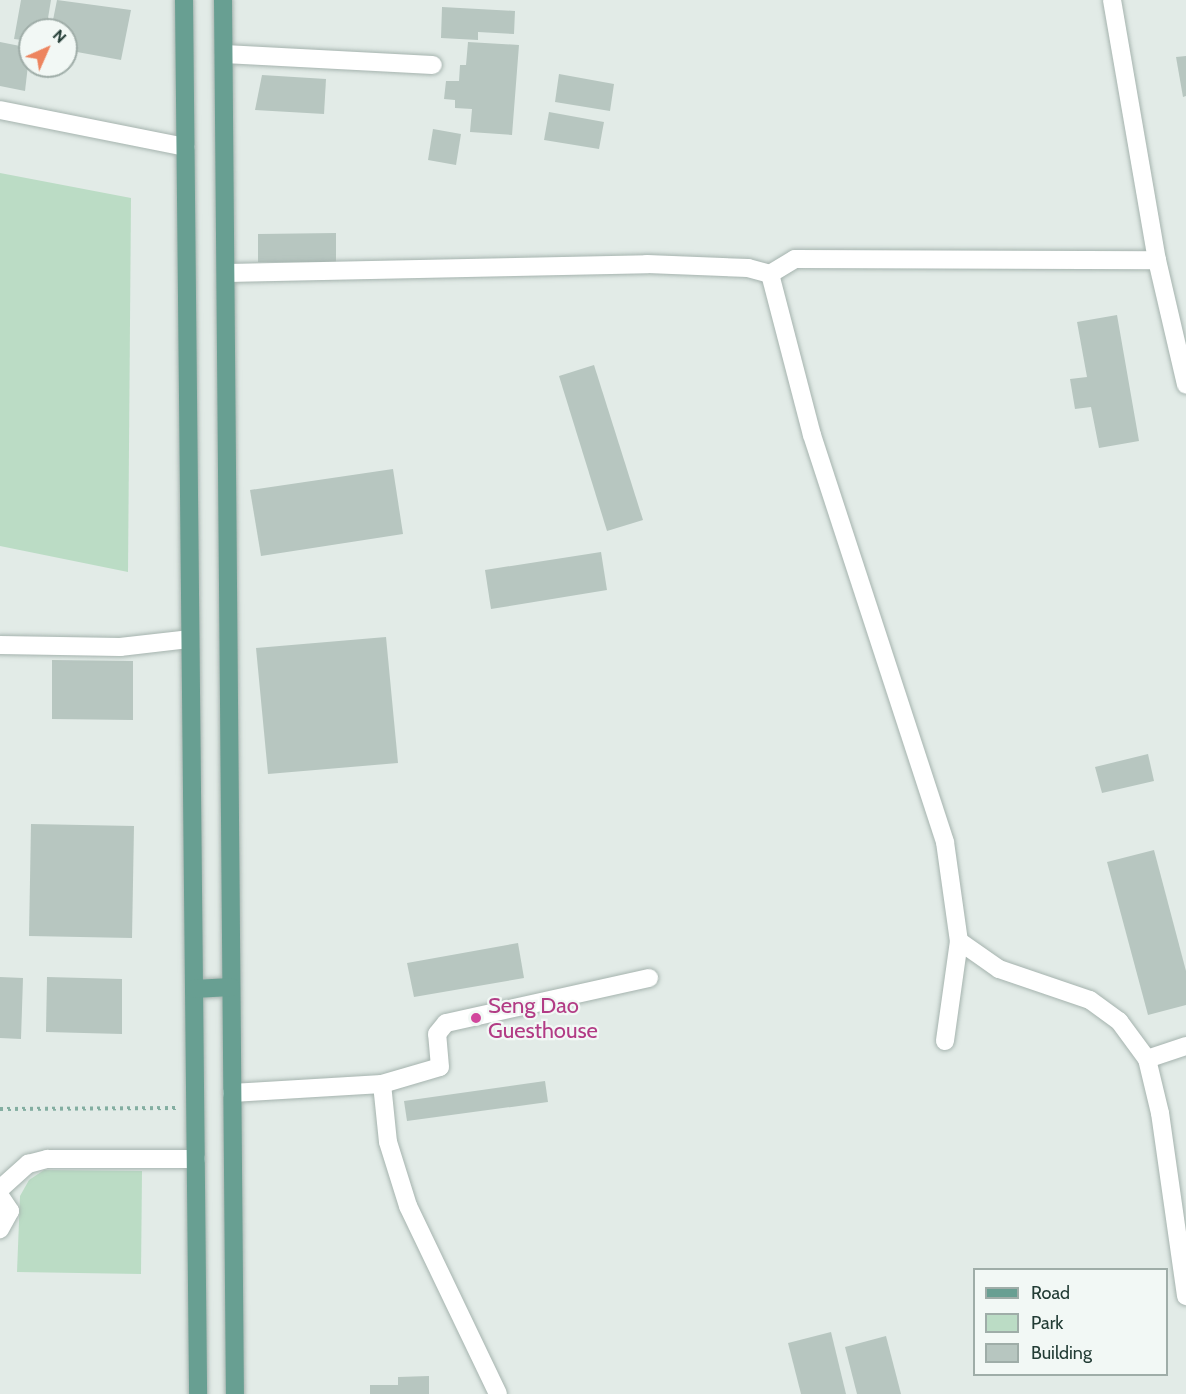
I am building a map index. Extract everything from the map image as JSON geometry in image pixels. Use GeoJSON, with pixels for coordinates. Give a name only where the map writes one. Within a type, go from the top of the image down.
{"type":"FeatureCollection","features":[{"type":"Feature","properties":{"kind":"main road"},"geometry":{"type":"LineString","coordinates":[[184,0],[198,1394]]}},
{"type":"Feature","properties":{"kind":"main road"},"geometry":{"type":"LineString","coordinates":[[223,0],[235,1394]]}},
{"type":"Feature","properties":{"kind":"main road"},"geometry":{"type":"LineString","coordinates":[[194,989],[231,987]]}},
{"type":"Feature","properties":{"kind":"street"},"geometry":{"type":"LineString","coordinates":[[1112,0],[1157,260],[1186,385]]}},
{"type":"Feature","properties":{"kind":"street"},"geometry":{"type":"LineString","coordinates":[[224,54],[433,64]]}},
{"type":"Feature","properties":{"kind":"street"},"geometry":{"type":"LineString","coordinates":[[0,110],[185,147]]}},
{"type":"Feature","properties":{"kind":"street"},"geometry":{"type":"LineString","coordinates":[[227,273],[647,264],[748,268],[770,274],[795,259],[1157,260]]}},
{"type":"Feature","properties":{"kind":"street"},"geometry":{"type":"LineString","coordinates":[[770,274],[812,435],[945,842],[959,941],[945,1041]]}},
{"type":"Feature","properties":{"kind":"street"},"geometry":{"type":"LineString","coordinates":[[0,645],[120,647],[189,639]]}},
{"type":"Feature","properties":{"kind":"street"},"geometry":{"type":"LineString","coordinates":[[959,941],[999,969],[1090,1000],[1119,1021],[1148,1059],[1160,1113],[1186,1296]]}},
{"type":"Feature","properties":{"kind":"street"},"geometry":{"type":"LineString","coordinates":[[232,1093],[382,1084],[440,1067],[437,1034],[446,1023],[649,978]]}},
{"type":"Feature","properties":{"kind":"street"},"geometry":{"type":"LineString","coordinates":[[1148,1059],[1186,1046]]}},
{"type":"Feature","properties":{"kind":"street"},"geometry":{"type":"LineString","coordinates":[[382,1084],[388,1142],[408,1206],[498,1394]]}},
{"type":"Feature","properties":{"kind":"street"},"geometry":{"type":"LineString","coordinates":[[0,1189],[28,1164],[47,1160],[196,1159]]}},
{"type":"Feature","properties":{"kind":"street"},"geometry":{"type":"LineString","coordinates":[[0,1196],[10,1211],[0,1229]]}},
{"type":"Feature","properties":{"kind":"path"},"geometry":{"type":"LineString","coordinates":[[0,1109],[195,1107]]}},
{"type":"Feature","properties":{"kind":"green space"},"geometry":{"type":"Polygon","coordinates":[[[0,173],[131,198],[128,572],[0,546],[0,173]]]}},
{"type":"Feature","properties":{"kind":"green space"},"geometry":{"type":"Polygon","coordinates":[[[44,1170],[142,1171],[141,1274],[17,1272],[20,1196],[29,1180],[44,1170]]]}},
{"type":"Feature","properties":{"kind":"building"},"geometry":{"type":"Polygon","coordinates":[[[21,0],[51,0],[48,18],[18,18],[18,40],[14,39],[21,0]]]}},
{"type":"Feature","properties":{"kind":"building"},"geometry":{"type":"Polygon","coordinates":[[[57,0],[131,10],[121,60],[78,52],[78,18],[53,18],[57,0]]]}},
{"type":"Feature","properties":{"kind":"building"},"geometry":{"type":"Polygon","coordinates":[[[442,7],[515,11],[514,34],[478,32],[478,40],[441,38],[442,7]]]}},
{"type":"Feature","properties":{"kind":"building"},"geometry":{"type":"Polygon","coordinates":[[[0,42],[18,46],[18,78],[27,78],[25,91],[0,86],[0,42]]]}},
{"type":"Feature","properties":{"kind":"building"},"geometry":{"type":"Polygon","coordinates":[[[468,42],[519,45],[512,135],[470,132],[472,109],[455,108],[455,100],[444,99],[446,81],[459,81],[460,65],[466,65],[468,42]]]}},
{"type":"Feature","properties":{"kind":"building"},"geometry":{"type":"Polygon","coordinates":[[[1186,56],[1186,96],[1183,97],[1176,57],[1186,56]]]}},
{"type":"Feature","properties":{"kind":"building"},"geometry":{"type":"Polygon","coordinates":[[[559,74],[614,84],[610,111],[555,102],[559,74]]]}},
{"type":"Feature","properties":{"kind":"building"},"geometry":{"type":"Polygon","coordinates":[[[262,75],[326,79],[324,114],[255,110],[262,75]]]}},
{"type":"Feature","properties":{"kind":"building"},"geometry":{"type":"Polygon","coordinates":[[[549,112],[604,122],[599,149],[544,140],[549,112]]]}},
{"type":"Feature","properties":{"kind":"building"},"geometry":{"type":"Polygon","coordinates":[[[433,129],[461,134],[456,165],[428,160],[433,129]]]}},
{"type":"Feature","properties":{"kind":"building"},"geometry":{"type":"Polygon","coordinates":[[[336,233],[336,262],[258,262],[258,234],[336,233]]]}},
{"type":"Feature","properties":{"kind":"building"},"geometry":{"type":"Polygon","coordinates":[[[1117,315],[1139,441],[1099,448],[1091,407],[1075,409],[1070,379],[1087,377],[1077,322],[1117,315]]]}},
{"type":"Feature","properties":{"kind":"building"},"geometry":{"type":"Polygon","coordinates":[[[594,365],[643,520],[607,531],[559,376],[594,365]]]}},
{"type":"Feature","properties":{"kind":"building"},"geometry":{"type":"Polygon","coordinates":[[[393,469],[403,534],[261,556],[250,490],[393,469]]]}},
{"type":"Feature","properties":{"kind":"building"},"geometry":{"type":"Polygon","coordinates":[[[601,552],[607,590],[491,609],[485,570],[601,552]]]}},
{"type":"Feature","properties":{"kind":"building"},"geometry":{"type":"Polygon","coordinates":[[[386,637],[398,763],[268,774],[256,648],[386,637]]]}},
{"type":"Feature","properties":{"kind":"building"},"geometry":{"type":"Polygon","coordinates":[[[52,660],[133,661],[133,720],[52,719],[52,660]]]}},
{"type":"Feature","properties":{"kind":"building"},"geometry":{"type":"Polygon","coordinates":[[[1148,754],[1154,781],[1102,793],[1095,767],[1148,754]]]}},
{"type":"Feature","properties":{"kind":"building"},"geometry":{"type":"Polygon","coordinates":[[[31,824],[134,826],[132,938],[29,936],[31,824]]]}},
{"type":"Feature","properties":{"kind":"building"},"geometry":{"type":"Polygon","coordinates":[[[1154,850],[1186,971],[1186,1005],[1148,1015],[1107,862],[1154,850]]]}},
{"type":"Feature","properties":{"kind":"building"},"geometry":{"type":"Polygon","coordinates":[[[518,943],[524,978],[414,997],[407,963],[518,943]]]}},
{"type":"Feature","properties":{"kind":"building"},"geometry":{"type":"Polygon","coordinates":[[[0,977],[23,978],[21,1039],[0,1038],[0,977]]]}},
{"type":"Feature","properties":{"kind":"building"},"geometry":{"type":"Polygon","coordinates":[[[47,977],[122,979],[122,1034],[46,1032],[47,977]]]}},
{"type":"Feature","properties":{"kind":"building"},"geometry":{"type":"Polygon","coordinates":[[[545,1081],[548,1102],[407,1121],[404,1101],[545,1081]]]}},
{"type":"Feature","properties":{"kind":"building"},"geometry":{"type":"Polygon","coordinates":[[[831,1332],[846,1394],[801,1394],[788,1343],[831,1332]]]}},
{"type":"Feature","properties":{"kind":"building"},"geometry":{"type":"Polygon","coordinates":[[[886,1336],[901,1394],[857,1394],[845,1347],[886,1336]]]}},
{"type":"Feature","properties":{"kind":"building"},"geometry":{"type":"Polygon","coordinates":[[[429,1376],[429,1394],[370,1394],[370,1385],[398,1385],[398,1377],[429,1376]]]}},
{"type":"Feature","properties":{"kind":"place","name":"Seng Dao Guesthouse"},"geometry":{"type":"Point","coordinates":[476,1018]}}]}
